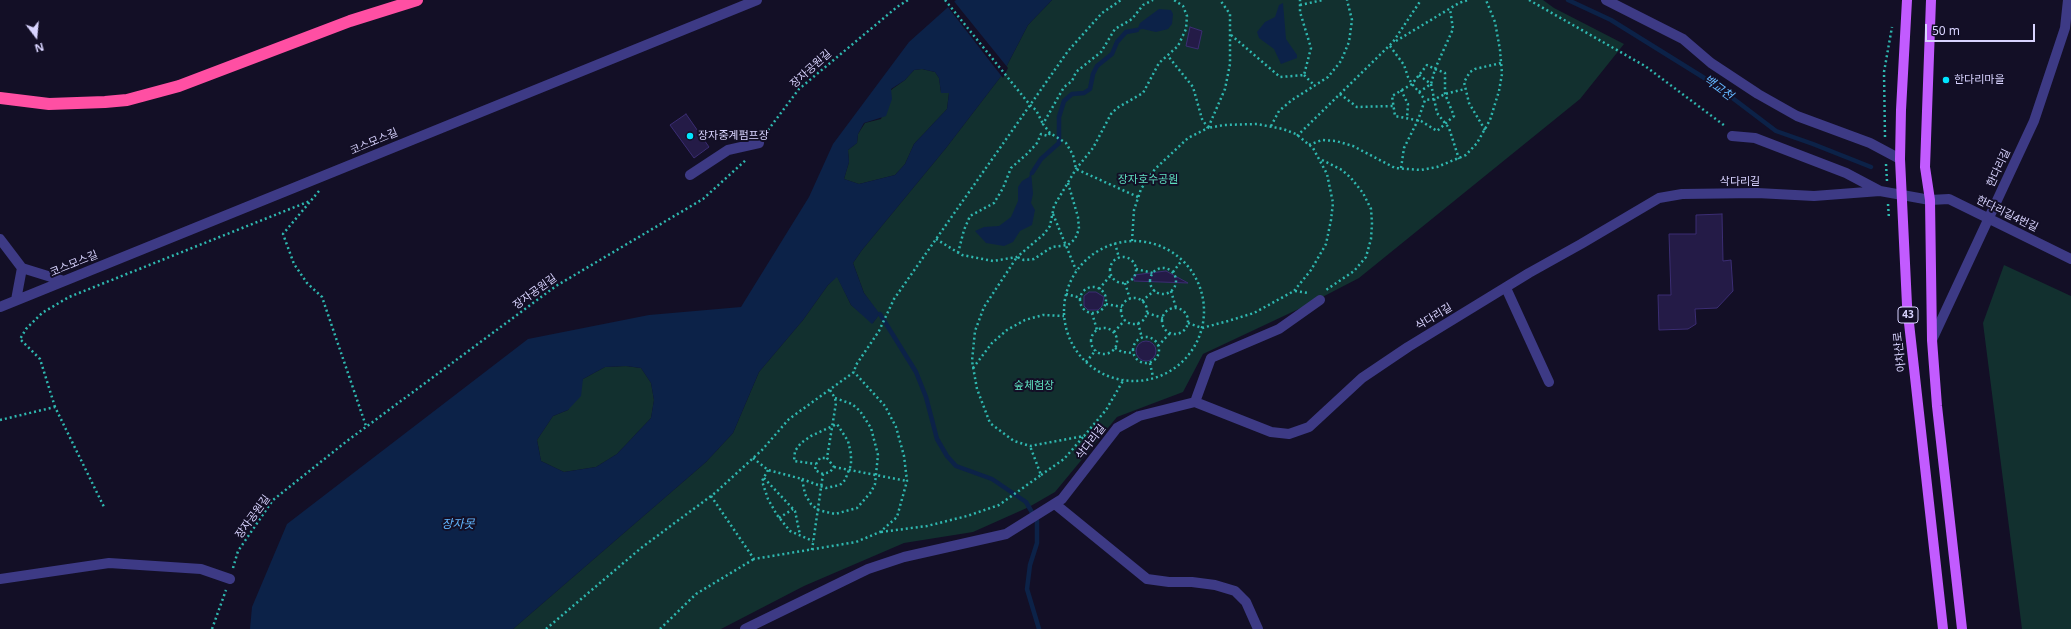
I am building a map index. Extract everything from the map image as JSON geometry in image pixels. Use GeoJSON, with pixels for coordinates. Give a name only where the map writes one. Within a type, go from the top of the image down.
{"type":"FeatureCollection","features":[{"type":"Feature","properties":{"kind":"highway"},"geometry":{"type":"LineString","coordinates":[[0,98],[56,104],[128,100],[194,80],[343,24],[417,0]]}},
{"type":"Feature","properties":{"kind":"main road","name":"아차산로"},"geometry":{"type":"LineString","coordinates":[[1907,0],[1900,159],[1907,305],[1943,629]]}},
{"type":"Feature","properties":{"kind":"main road","name":"43"},"geometry":{"type":"LineString","coordinates":[[1931,0],[1925,168],[1930,200],[1932,340],[1937,406],[1962,629]]}},
{"type":"Feature","properties":{"kind":"street","name":"코스모스길"},"geometry":{"type":"LineString","coordinates":[[0,307],[757,0]]}},
{"type":"Feature","properties":{"kind":"street"},"geometry":{"type":"LineString","coordinates":[[1606,0],[1683,39],[1711,63],[1758,94],[1796,116],[1870,143],[1900,159]]}},
{"type":"Feature","properties":{"kind":"street","name":"한다리길"},"geometry":{"type":"LineString","coordinates":[[1932,340],[2034,121],[2065,28],[2068,0]]}},
{"type":"Feature","properties":{"kind":"street"},"geometry":{"type":"LineString","coordinates":[[1732,136],[1755,138],[1846,173],[1880,191]]}},
{"type":"Feature","properties":{"kind":"street"},"geometry":{"type":"LineString","coordinates":[[690,175],[728,150],[759,143]]}},
{"type":"Feature","properties":{"kind":"street","name":"한다리길4번길"},"geometry":{"type":"LineString","coordinates":[[1880,191],[1901,196],[1930,200],[1949,199],[2071,259]]}},
{"type":"Feature","properties":{"kind":"street","name":"삭다리길"},"geometry":{"type":"LineString","coordinates":[[745,629],[868,569],[904,557],[1006,534],[1062,499],[1117,428],[1139,416],[1195,402],[1271,432],[1289,434],[1309,427],[1362,378],[1408,347],[1659,198],[1682,194],[1757,193],[1814,196],[1880,191]]}},
{"type":"Feature","properties":{"kind":"street"},"geometry":{"type":"LineString","coordinates":[[0,239],[22,268],[64,281]]}},
{"type":"Feature","properties":{"kind":"street"},"geometry":{"type":"LineString","coordinates":[[16,300],[22,268]]}},
{"type":"Feature","properties":{"kind":"street"},"geometry":{"type":"LineString","coordinates":[[1506,288],[1549,382]]}},
{"type":"Feature","properties":{"kind":"street"},"geometry":{"type":"LineString","coordinates":[[1195,402],[1211,358],[1279,329],[1317,295]]}},
{"type":"Feature","properties":{"kind":"street"},"geometry":{"type":"LineString","coordinates":[[1051,506],[1147,579],[1215,585],[1235,591],[1246,602],[1258,629]]}},
{"type":"Feature","properties":{"kind":"street"},"geometry":{"type":"LineString","coordinates":[[0,579],[109,563],[201,569],[230,579]]}},
{"type":"Feature","properties":{"kind":"path","name":"장자공원길"},"geometry":{"type":"LineString","coordinates":[[212,629],[230,579],[238,551],[273,500],[366,426],[556,286],[703,199],[746,160],[799,89],[897,7],[908,0]]}},
{"type":"Feature","properties":{"kind":"path"},"geometry":{"type":"LineString","coordinates":[[945,0],[1030,105],[1036,110],[1043,124],[1050,133],[1066,143],[1073,155],[1076,169]]}},
{"type":"Feature","properties":{"kind":"path"},"geometry":{"type":"LineString","coordinates":[[546,629],[594,590],[641,548],[711,496],[753,458],[789,418],[854,372],[856,365],[878,332],[894,299],[1068,51],[1102,13],[1121,0]]}},
{"type":"Feature","properties":{"kind":"path"},"geometry":{"type":"LineString","coordinates":[[1043,124],[1064,88],[1072,81],[1076,72],[1101,52],[1115,29],[1132,19],[1143,5],[1153,0]]}},
{"type":"Feature","properties":{"kind":"path"},"geometry":{"type":"LineString","coordinates":[[1084,436],[1030,446],[1014,441],[990,424],[977,389],[973,368],[975,331],[984,307],[1017,257],[1044,234],[1050,226],[1054,206],[1076,169],[1093,148],[1111,114],[1117,108],[1143,93],[1154,70],[1178,46],[1186,29],[1187,16],[1183,6],[1174,0]]}},
{"type":"Feature","properties":{"kind":"path"},"geometry":{"type":"LineString","coordinates":[[1208,128],[1225,89],[1230,64],[1230,14],[1220,0]]}},
{"type":"Feature","properties":{"kind":"path"},"geometry":{"type":"LineString","coordinates":[[1300,0],[1300,12],[1311,48],[1304,75]]}},
{"type":"Feature","properties":{"kind":"path"},"geometry":{"type":"LineString","coordinates":[[1300,5],[1323,0]]}},
{"type":"Feature","properties":{"kind":"path"},"geometry":{"type":"LineString","coordinates":[[1270,126],[1279,111],[1292,100],[1328,77],[1341,61],[1349,42],[1352,20],[1347,0]]}},
{"type":"Feature","properties":{"kind":"path"},"geometry":{"type":"LineString","coordinates":[[1297,136],[1394,42],[1421,0]]}},
{"type":"Feature","properties":{"kind":"path"},"geometry":{"type":"LineString","coordinates":[[1394,42],[1468,0]]}},
{"type":"Feature","properties":{"kind":"path"},"geometry":{"type":"LineString","coordinates":[[1309,145],[1322,140],[1336,141],[1353,146],[1381,162],[1401,168],[1421,170],[1438,167],[1466,155],[1485,131],[1499,91],[1501,63],[1495,22],[1486,0]]}},
{"type":"Feature","properties":{"kind":"path"},"geometry":{"type":"LineString","coordinates":[[1529,0],[1644,66],[1715,118],[1725,126],[1732,136]]}},
{"type":"Feature","properties":{"kind":"path"},"geometry":{"type":"LineString","coordinates":[[1450,9],[1453,29],[1435,69],[1431,84],[1437,113],[1446,124],[1459,159]]}},
{"type":"Feature","properties":{"kind":"path"},"geometry":{"type":"LineString","coordinates":[[1231,35],[1280,77],[1304,75],[1315,86]]}},
{"type":"Feature","properties":{"kind":"path"},"geometry":{"type":"LineString","coordinates":[[1390,46],[1404,65],[1412,84],[1425,100]]}},
{"type":"Feature","properties":{"kind":"path"},"geometry":{"type":"LineString","coordinates":[[1168,56],[1193,87],[1202,119],[1208,128]]}},
{"type":"Feature","properties":{"kind":"path"},"geometry":{"type":"LineString","coordinates":[[1485,131],[1469,103],[1464,82],[1470,72],[1475,69],[1501,63]]}},
{"type":"Feature","properties":{"kind":"path"},"geometry":{"type":"LineString","coordinates":[[1426,65],[1435,69],[1445,72],[1445,94],[1454,116],[1438,131],[1418,120],[1395,116],[1392,96],[1412,84],[1426,65]]}},
{"type":"Feature","properties":{"kind":"path"},"geometry":{"type":"LineString","coordinates":[[1420,75],[1431,84]]}},
{"type":"Feature","properties":{"kind":"path"},"geometry":{"type":"LineString","coordinates":[[1419,92],[1431,84]]}},
{"type":"Feature","properties":{"kind":"path"},"geometry":{"type":"LineString","coordinates":[[1425,100],[1435,99],[1445,94],[1465,89]]}},
{"type":"Feature","properties":{"kind":"path"},"geometry":{"type":"LineString","coordinates":[[1401,90],[1408,104],[1406,118]]}},
{"type":"Feature","properties":{"kind":"path"},"geometry":{"type":"LineString","coordinates":[[1340,94],[1357,106],[1394,106]]}},
{"type":"Feature","properties":{"kind":"path"},"geometry":{"type":"LineString","coordinates":[[1401,168],[1404,148],[1418,120],[1425,100]]}},
{"type":"Feature","properties":{"kind":"path"},"geometry":{"type":"LineString","coordinates":[[1132,242],[1134,210],[1138,197],[1155,169],[1188,138],[1208,128],[1224,125],[1257,124],[1283,129],[1297,136],[1309,145],[1321,160],[1331,188],[1333,203],[1331,220],[1326,244],[1311,270],[1294,291],[1254,313],[1202,328],[1188,323]]}},
{"type":"Feature","properties":{"kind":"path"},"geometry":{"type":"LineString","coordinates":[[958,253],[964,230],[970,216],[994,203],[1003,188],[1011,168],[1038,143],[1041,134],[1048,136],[1050,133]]}},
{"type":"Feature","properties":{"kind":"path"},"geometry":{"type":"LineString","coordinates":[[1294,291],[1317,295],[1327,290],[1354,271],[1366,257],[1371,240],[1371,209],[1364,193],[1342,170],[1321,160]]}},
{"type":"Feature","properties":{"kind":"path"},"geometry":{"type":"LineString","coordinates":[[1076,169],[1138,197]]}},
{"type":"Feature","properties":{"kind":"path"},"geometry":{"type":"LineString","coordinates":[[338,170],[283,234],[294,264],[307,283],[322,297],[366,426]]}},
{"type":"Feature","properties":{"kind":"path"},"geometry":{"type":"LineString","coordinates":[[936,239],[958,253],[993,261],[1017,257],[1024,260],[1034,258],[1052,247],[1065,245],[1075,239],[1079,229],[1078,216],[1068,183]]}},
{"type":"Feature","properties":{"kind":"path"},"geometry":{"type":"LineString","coordinates":[[104,507],[55,407],[40,358],[20,339],[26,329],[42,313],[69,297],[310,201]]}},
{"type":"Feature","properties":{"kind":"path"},"geometry":{"type":"LineString","coordinates":[[1053,214],[1077,271]]}},
{"type":"Feature","properties":{"kind":"path"},"geometry":{"type":"LineString","coordinates":[[1141,241],[1164,247],[1182,260],[1198,281],[1204,304],[1202,328],[1193,348],[1178,365],[1159,376],[1137,381],[1115,378],[1101,372],[1086,362],[1078,354],[1067,334],[1064,316],[1066,294],[1077,271],[1095,252],[1115,243],[1132,242],[1141,241]]}},
{"type":"Feature","properties":{"kind":"path"},"geometry":{"type":"LineString","coordinates":[[1115,243],[1119,258]]}},
{"type":"Feature","properties":{"kind":"path"},"geometry":{"type":"LineString","coordinates":[[1111,275],[1117,281],[1125,283],[1133,278],[1136,269],[1131,260],[1119,258]]}},
{"type":"Feature","properties":{"kind":"path"},"geometry":{"type":"LineString","coordinates":[[1099,289],[1111,275],[1111,266],[1119,258]]}},
{"type":"Feature","properties":{"kind":"path"},"geometry":{"type":"LineString","coordinates":[[1173,272],[1182,260]]}},
{"type":"Feature","properties":{"kind":"path"},"geometry":{"type":"LineString","coordinates":[[1136,269],[1153,273],[1164,268],[1173,272],[1176,281],[1171,291],[1176,308]]}},
{"type":"Feature","properties":{"kind":"path"},"geometry":{"type":"LineString","coordinates":[[1153,273],[1150,281],[1155,290],[1161,293],[1171,291]]}},
{"type":"Feature","properties":{"kind":"path"},"geometry":{"type":"LineString","coordinates":[[1125,283],[1130,299]]}},
{"type":"Feature","properties":{"kind":"path"},"geometry":{"type":"LineString","coordinates":[[1094,288],[1099,289],[1104,293],[1106,304],[1100,312],[1092,313],[1084,309],[1081,298],[1086,290],[1094,288]]}},
{"type":"Feature","properties":{"kind":"path"},"geometry":{"type":"LineString","coordinates":[[1142,301],[1155,290]]}},
{"type":"Feature","properties":{"kind":"path"},"geometry":{"type":"LineString","coordinates":[[1066,294],[1081,298]]}},
{"type":"Feature","properties":{"kind":"path"},"geometry":{"type":"LineString","coordinates":[[1134,298],[1142,301],[1146,308],[1147,313],[1144,319],[1138,323],[1132,324],[1125,320],[1122,316],[1122,307],[1130,299],[1134,298]]}},
{"type":"Feature","properties":{"kind":"path"},"geometry":{"type":"LineString","coordinates":[[1106,304],[1122,307]]}},
{"type":"Feature","properties":{"kind":"path"},"geometry":{"type":"LineString","coordinates":[[1176,308],[1186,313],[1188,323],[1182,332],[1171,332],[1163,325],[1163,318],[1168,310],[1176,308]]}},
{"type":"Feature","properties":{"kind":"path"},"geometry":{"type":"LineString","coordinates":[[1092,313],[1093,323],[1097,330]]}},
{"type":"Feature","properties":{"kind":"path"},"geometry":{"type":"LineString","coordinates":[[1147,313],[1163,318]]}},
{"type":"Feature","properties":{"kind":"path"},"geometry":{"type":"LineString","coordinates":[[973,368],[992,343],[1007,330],[1025,320],[1043,315],[1064,316]]}},
{"type":"Feature","properties":{"kind":"path"},"geometry":{"type":"LineString","coordinates":[[1114,332],[1125,320]]}},
{"type":"Feature","properties":{"kind":"path"},"geometry":{"type":"LineString","coordinates":[[1138,323],[1142,338]]}},
{"type":"Feature","properties":{"kind":"path"},"geometry":{"type":"LineString","coordinates":[[1115,348],[1117,341],[1114,332],[1105,328],[1097,330],[1091,341],[1096,350],[1102,354],[1115,348],[1133,353],[1139,362],[1150,363]]}},
{"type":"Feature","properties":{"kind":"path"},"geometry":{"type":"LineString","coordinates":[[1150,363],[1158,355],[1158,346],[1171,332]]}},
{"type":"Feature","properties":{"kind":"path"},"geometry":{"type":"LineString","coordinates":[[1133,353],[1135,343],[1142,338],[1150,338],[1158,346]]}},
{"type":"Feature","properties":{"kind":"path"},"geometry":{"type":"LineString","coordinates":[[1086,362],[1096,350]]}},
{"type":"Feature","properties":{"kind":"path"},"geometry":{"type":"LineString","coordinates":[[1150,363],[1153,377]]}},
{"type":"Feature","properties":{"kind":"path"},"geometry":{"type":"LineString","coordinates":[[854,372],[885,406],[896,427],[904,456],[907,481],[897,517],[880,532]]}},
{"type":"Feature","properties":{"kind":"path"},"geometry":{"type":"LineString","coordinates":[[660,629],[696,594],[754,559],[856,542],[880,532],[926,526],[967,516],[999,505],[1022,487],[1064,459],[1106,410],[1124,379]]}},
{"type":"Feature","properties":{"kind":"path"},"geometry":{"type":"LineString","coordinates":[[802,480],[805,494],[811,504],[818,510],[835,514],[857,508],[872,492],[876,475],[878,455],[871,428],[860,411],[852,404],[836,398],[830,390]]}},
{"type":"Feature","properties":{"kind":"path"},"geometry":{"type":"LineString","coordinates":[[836,398],[827,458],[834,467],[907,481]]}},
{"type":"Feature","properties":{"kind":"path"},"geometry":{"type":"LineString","coordinates":[[0,420],[55,407]]}},
{"type":"Feature","properties":{"kind":"path"},"geometry":{"type":"LineString","coordinates":[[753,458],[768,470],[826,488],[840,486],[850,470],[851,454],[848,441],[837,424],[811,436],[801,443],[795,451],[794,461],[816,464]]}},
{"type":"Feature","properties":{"kind":"path"},"geometry":{"type":"LineString","coordinates":[[1030,446],[1040,475]]}},
{"type":"Feature","properties":{"kind":"path"},"geometry":{"type":"LineString","coordinates":[[827,458],[820,458],[816,464],[816,470],[818,473],[823,474],[830,472],[834,467]]}},
{"type":"Feature","properties":{"kind":"path"},"geometry":{"type":"LineString","coordinates":[[768,470],[762,481],[768,499],[779,518],[790,531],[813,541]]}},
{"type":"Feature","properties":{"kind":"path"},"geometry":{"type":"LineString","coordinates":[[812,550],[823,474]]}},
{"type":"Feature","properties":{"kind":"path"},"geometry":{"type":"LineString","coordinates":[[764,478],[793,509],[800,535]]}},
{"type":"Feature","properties":{"kind":"path"},"geometry":{"type":"LineString","coordinates":[[711,496],[754,559]]}},
{"type":"Feature","properties":{"kind":"path"},"geometry":{"type":"LineString","coordinates":[[779,518],[793,509]]}},
{"type":"Feature","properties":{"kind":"green space","name":"장자호수공원"},"geometry":{"type":"Polygon","coordinates":[[[1052,0],[1543,0],[1554,8],[1624,44],[1580,99],[1359,278],[1305,306],[1203,354],[1183,392],[1117,417],[1055,492],[1029,507],[973,532],[904,543],[804,586],[721,629],[513,629],[706,462],[733,433],[759,372],[803,320],[828,285],[837,276],[851,305],[873,323],[879,314],[864,293],[853,263],[946,148],[1002,75],[1028,25],[1052,0]]]}},
{"type":"Feature","properties":{"kind":"green space"},"geometry":{"type":"Polygon","coordinates":[[[922,69],[935,72],[939,78],[941,92],[949,93],[947,109],[914,144],[905,164],[895,175],[859,184],[844,179],[849,162],[848,150],[857,143],[858,134],[865,123],[881,119],[891,90],[905,80],[914,70],[922,69]]]}},
{"type":"Feature","properties":{"kind":"green space"},"geometry":{"type":"Polygon","coordinates":[[[2004,265],[2071,296],[2071,629],[2022,629],[1983,323],[2004,265]]]}},
{"type":"Feature","properties":{"kind":"green space"},"geometry":{"type":"Polygon","coordinates":[[[626,366],[641,368],[651,383],[654,400],[651,418],[617,454],[596,467],[564,472],[541,461],[537,440],[553,416],[568,410],[583,379],[605,367],[626,366]]]}},
{"type":"Feature","properties":{"kind":"water","name":"장자못"},"geometry":{"type":"Polygon","coordinates":[[[956,0],[1052,0],[1028,25],[1002,75],[946,148],[853,263],[864,293],[880,314],[872,324],[851,305],[837,277],[828,285],[803,320],[759,372],[733,433],[706,462],[513,629],[250,629],[252,607],[287,524],[528,339],[649,315],[741,307],[809,197],[833,144],[909,42],[956,0]],[[922,69],[914,70],[905,80],[891,89],[892,99],[886,116],[864,123],[858,134],[857,143],[848,150],[849,162],[844,179],[859,184],[895,175],[905,164],[914,144],[947,109],[949,93],[941,93],[939,78],[935,72],[922,69]],[[626,366],[605,367],[583,379],[581,396],[568,410],[553,416],[537,440],[541,461],[564,472],[596,467],[617,454],[651,418],[654,400],[651,383],[641,368],[626,366]]]}},
{"type":"Feature","properties":{"kind":"water"},"geometry":{"type":"Polygon","coordinates":[[[1283,3],[1286,39],[1297,55],[1297,58],[1281,64],[1274,49],[1259,38],[1257,32],[1265,22],[1275,17],[1279,5],[1283,3]]]}},
{"type":"Feature","properties":{"kind":"water"},"geometry":{"type":"Polygon","coordinates":[[[1159,9],[1171,10],[1173,14],[1172,24],[1168,29],[1156,32],[1143,29],[1137,30],[1140,23],[1159,9]]]}},
{"type":"Feature","properties":{"kind":"water"},"geometry":{"type":"Polygon","coordinates":[[[1031,171],[1033,194],[1031,203],[1035,210],[1032,225],[1020,231],[1013,242],[1004,246],[986,243],[975,231],[984,227],[999,226],[1011,217],[1018,201],[1018,187],[1022,181],[1029,177],[1031,171]]]}},
{"type":"Feature","properties":{"kind":"pier"},"geometry":{"type":"Polygon","coordinates":[[[953,0],[1008,68],[1003,78],[947,6],[953,0]]]}},
{"type":"Feature","properties":{"kind":"building"},"geometry":{"type":"Polygon","coordinates":[[[1190,27],[1202,31],[1198,49],[1186,46],[1190,27]]]}},
{"type":"Feature","properties":{"kind":"building","name":"장자중계펌프장"},"geometry":{"type":"Polygon","coordinates":[[[686,114],[709,147],[694,158],[670,125],[686,114]]]}},
{"type":"Feature","properties":{"kind":"building"},"geometry":{"type":"Polygon","coordinates":[[[1722,214],[1723,261],[1731,260],[1733,291],[1717,308],[1695,309],[1696,324],[1688,329],[1659,330],[1658,295],[1671,295],[1669,234],[1696,234],[1696,215],[1722,214]]]}},
{"type":"Feature","properties":{"kind":"building"},"geometry":{"type":"Polygon","coordinates":[[[1166,271],[1188,283],[1134,281],[1134,275],[1166,271]]]}},
{"type":"Feature","properties":{"kind":"building"},"geometry":{"type":"Polygon","coordinates":[[[1089,292],[1096,292],[1104,297],[1102,306],[1098,310],[1088,310],[1084,306],[1084,296],[1089,292]]]}},
{"type":"Feature","properties":{"kind":"building"},"geometry":{"type":"Polygon","coordinates":[[[1146,341],[1153,344],[1156,351],[1153,358],[1146,361],[1139,358],[1136,351],[1139,344],[1146,341]]]}},
{"type":"Feature","properties":{"kind":"waterway","name":"백교천"},"geometry":{"type":"LineString","coordinates":[[1568,0],[1611,20],[1714,84],[1776,131],[1871,167]]}},
{"type":"Feature","properties":{"kind":"waterway"},"geometry":{"type":"LineString","coordinates":[[1032,173],[1041,159],[1059,143],[1059,117],[1064,101],[1072,94],[1084,93],[1090,89],[1093,74],[1097,66],[1112,54],[1117,42],[1126,32],[1137,30]]}},
{"type":"Feature","properties":{"kind":"waterway"},"geometry":{"type":"LineString","coordinates":[[880,314],[916,372],[926,397],[937,439],[947,456],[956,466],[992,479],[1026,502],[1037,521],[1037,543],[1030,565],[1027,589],[1039,629]]}},
{"type":"Feature","properties":{"kind":"place","name":"한다리마을"},"geometry":{"type":"Point","coordinates":[1946,80]}},
{"type":"Feature","properties":{"kind":"place","name":"장자중계펌프장"},"geometry":{"type":"Point","coordinates":[690,136]}},
{"type":"Feature","properties":{"kind":"park label","name":"숲체험장"},"geometry":{"type":"Point","coordinates":[1034,386]}}]}
